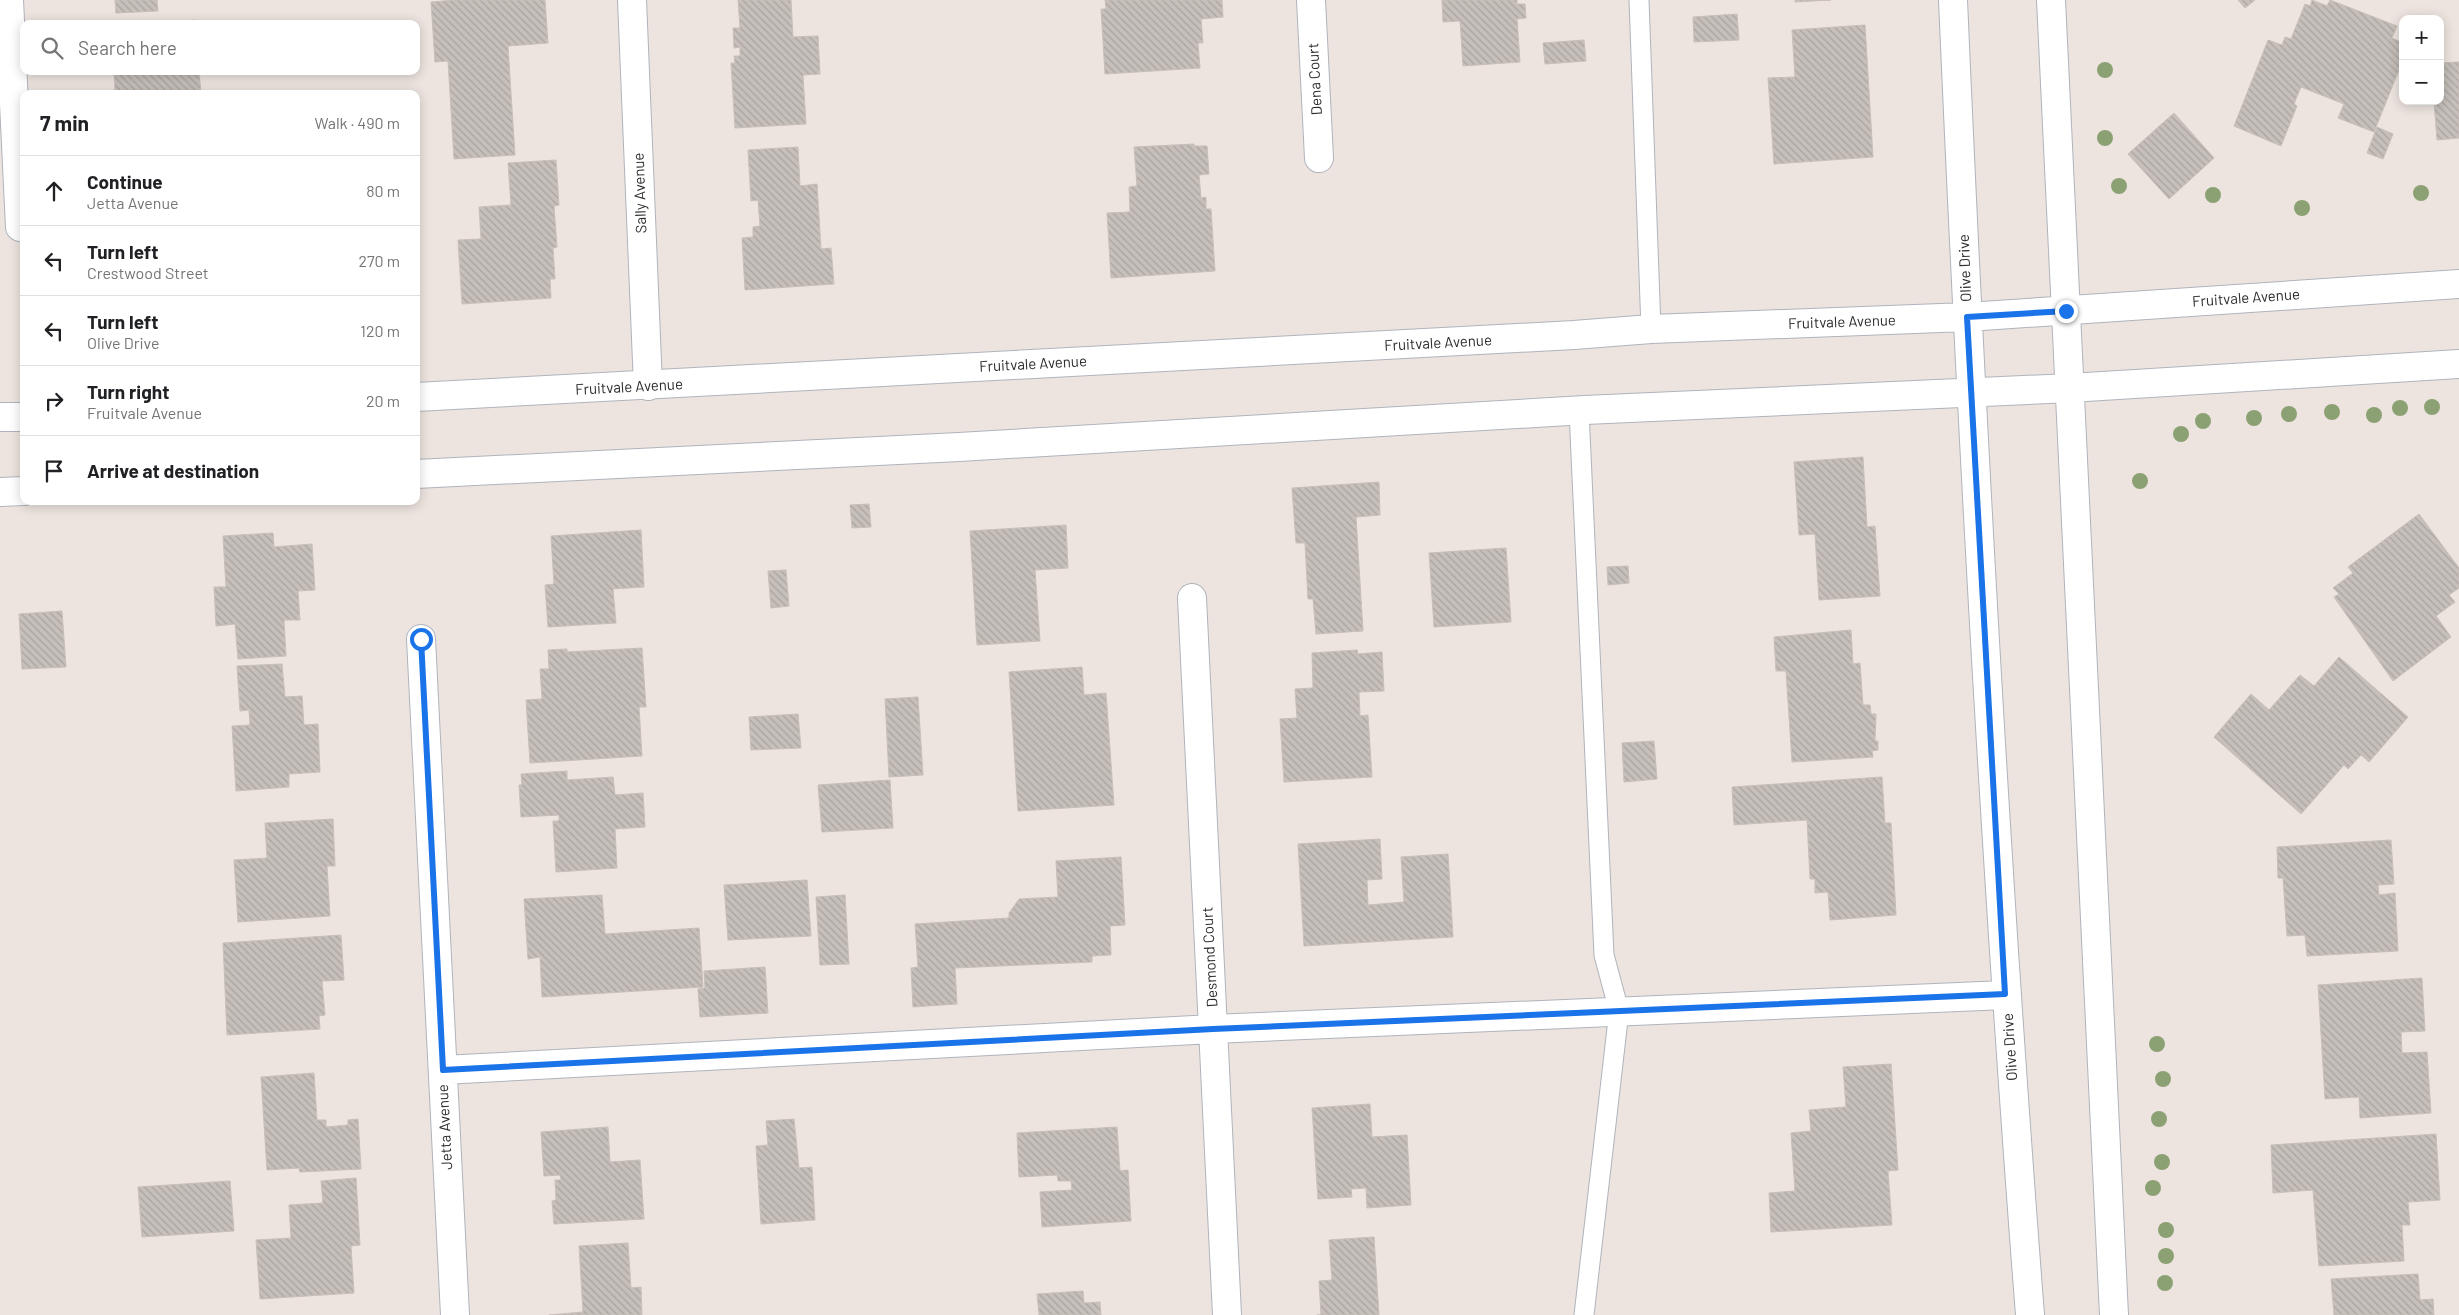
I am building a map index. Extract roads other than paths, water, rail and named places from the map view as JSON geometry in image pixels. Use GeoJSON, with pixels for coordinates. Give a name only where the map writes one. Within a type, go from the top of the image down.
{"type":"FeatureCollection","features":[{"type":"Feature","properties":{"kind":"main road"},"geometry":{"type":"LineString","coordinates":[[9,0],[20,227]]}},
{"type":"Feature","properties":{"kind":"main road","name":"Sally Avenue"},"geometry":{"type":"LineString","coordinates":[[632,0],[648,386]]}},
{"type":"Feature","properties":{"kind":"main road","name":"Dena Court"},"geometry":{"type":"LineString","coordinates":[[1311,0],[1319,158]]}},
{"type":"Feature","properties":{"kind":"main road","name":"Olive Drive"},"geometry":{"type":"LineString","coordinates":[[1954,0],[1967,317],[2005,994],[2030,1315]]}},
{"type":"Feature","properties":{"kind":"main road"},"geometry":{"type":"LineString","coordinates":[[2050,0],[2114,1315]]}},
{"type":"Feature","properties":{"kind":"main road","name":"Fruitvale Avenue"},"geometry":{"type":"LineString","coordinates":[[420,397],[1554,337],[1651,329],[1967,317],[2459,284]]}},
{"type":"Feature","properties":{"kind":"main road"},"geometry":{"type":"LineString","coordinates":[[420,474],[969,447],[1579,411],[2070,388],[2459,364]]}},
{"type":"Feature","properties":{"kind":"main road"},"geometry":{"type":"LineString","coordinates":[[0,417],[20,417]]}},
{"type":"Feature","properties":{"kind":"main road"},"geometry":{"type":"LineString","coordinates":[[0,492],[20,491]]}},
{"type":"Feature","properties":{"kind":"main road","name":"Desmond Court"},"geometry":{"type":"LineString","coordinates":[[1192,598],[1227,1315]]}},
{"type":"Feature","properties":{"kind":"main road","name":"Jetta Avenue"},"geometry":{"type":"LineString","coordinates":[[421,639],[455,1315]]}},
{"type":"Feature","properties":{"kind":"main road"},"geometry":{"type":"LineString","coordinates":[[443,1070],[1213,1029],[2005,994]]}},
{"type":"Feature","properties":{"kind":"lane"},"geometry":{"type":"LineString","coordinates":[[1638,0],[1651,329]]}},
{"type":"Feature","properties":{"kind":"lane"},"geometry":{"type":"LineString","coordinates":[[1579,411],[1604,954],[1619,1011],[1584,1315]]}}]}
